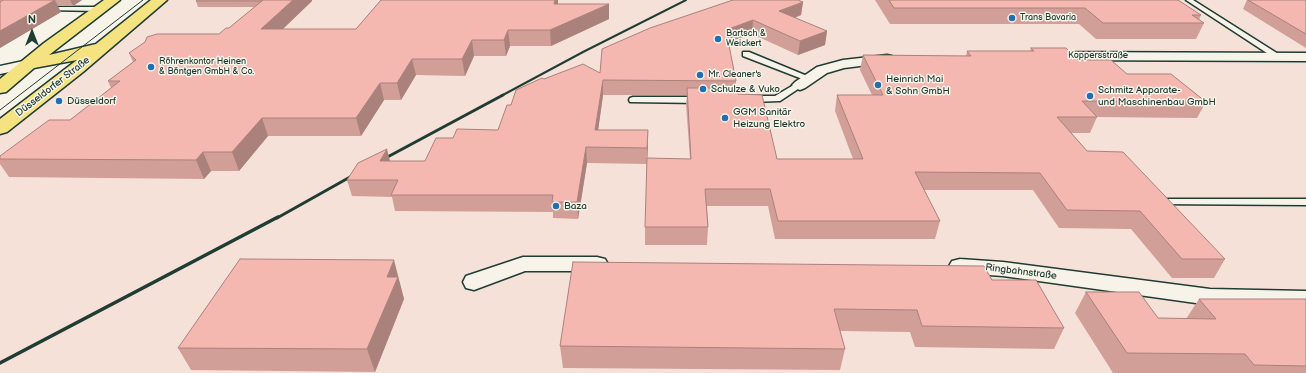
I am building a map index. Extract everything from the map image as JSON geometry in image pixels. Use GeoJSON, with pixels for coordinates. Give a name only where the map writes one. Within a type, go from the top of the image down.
{"type":"FeatureCollection","features":[{"type":"Feature","properties":{"kind":"main road","name":"Düsseldorfer Straße"},"geometry":{"type":"LineString","coordinates":[[0,128],[106,45],[160,0]]}},
{"type":"Feature","properties":{"kind":"main road"},"geometry":{"type":"LineString","coordinates":[[0,88],[63,36],[107,5]]}},
{"type":"Feature","properties":{"kind":"main road"},"geometry":{"type":"LineString","coordinates":[[28,64],[72,56],[106,45]]}},
{"type":"Feature","properties":{"kind":"main road"},"geometry":{"type":"LineString","coordinates":[[28,64],[50,66],[56,68],[58,72],[45,84],[35,101]]}},
{"type":"Feature","properties":{"kind":"street","name":"Koppersstraße"},"geometry":{"type":"LineString","coordinates":[[1037,56],[1306,57]]}},
{"type":"Feature","properties":{"kind":"street"},"geometry":{"type":"LineString","coordinates":[[804,82],[822,70],[843,64],[900,58]]}},
{"type":"Feature","properties":{"kind":"street"},"geometry":{"type":"LineString","coordinates":[[0,70],[28,64]]}},
{"type":"Feature","properties":{"kind":"street"},"geometry":{"type":"LineString","coordinates":[[474,282],[523,264],[617,264]]}},
{"type":"Feature","properties":{"kind":"street","name":"Ringbahnstraße"},"geometry":{"type":"LineString","coordinates":[[940,266],[1003,269],[1210,297],[1306,299]]}},
{"type":"Feature","properties":{"kind":"lane"},"geometry":{"type":"LineString","coordinates":[[1189,0],[1279,57]]}},
{"type":"Feature","properties":{"kind":"lane"},"geometry":{"type":"LineString","coordinates":[[39,9],[107,5]]}},
{"type":"Feature","properties":{"kind":"lane"},"geometry":{"type":"LineString","coordinates":[[746,54],[804,82]]}},
{"type":"Feature","properties":{"kind":"lane"},"geometry":{"type":"LineString","coordinates":[[739,100],[777,99],[804,82]]}},
{"type":"Feature","properties":{"kind":"lane"},"geometry":{"type":"LineString","coordinates":[[633,100],[709,100]]}},
{"type":"Feature","properties":{"kind":"lane"},"geometry":{"type":"LineString","coordinates":[[1160,202],[1306,202]]}},
{"type":"Feature","properties":{"kind":"shaded area"},"geometry":{"type":"Polygon","coordinates":[[[164,0],[1306,0],[1306,373],[0,373],[0,132],[164,0]]]}},
{"type":"Feature","properties":{"kind":"building"},"geometry":{"type":"Polygon","coordinates":[[[3,0],[55,0],[0,31],[0,2],[3,0]]]}},
{"type":"Feature","properties":{"kind":"building"},"geometry":{"type":"Polygon","coordinates":[[[197,0],[263,0],[196,1],[197,0]]]}},
{"type":"Feature","properties":{"kind":"building"},"geometry":{"type":"Polygon","coordinates":[[[263,0],[293,0],[261,29],[356,29],[381,0],[555,0],[554,4],[609,4],[550,30],[508,30],[504,40],[472,40],[462,59],[412,59],[397,83],[380,83],[356,118],[262,118],[232,152],[203,152],[196,160],[0,159],[0,156],[49,120],[70,120],[120,81],[108,81],[136,60],[129,53],[145,42],[147,37],[157,34],[219,34],[226,28],[229,28],[263,0]]]}},
{"type":"Feature","properties":{"kind":"building"},"geometry":{"type":"Polygon","coordinates":[[[733,0],[798,0],[803,2],[779,11],[827,31],[800,41],[753,20],[726,30],[736,81],[603,80],[595,130],[648,130],[647,148],[586,147],[577,202],[552,202],[553,195],[391,195],[398,180],[347,180],[358,163],[387,149],[380,161],[425,161],[436,138],[453,138],[457,129],[498,130],[507,105],[511,105],[516,90],[542,78],[544,79],[583,64],[600,73],[602,49],[650,28],[733,0]]]}},
{"type":"Feature","properties":{"kind":"building"},"geometry":{"type":"Polygon","coordinates":[[[889,0],[1178,0],[1201,15],[1192,15],[1204,23],[1103,23],[1085,8],[894,8],[889,0]]]}},
{"type":"Feature","properties":{"kind":"building"},"geometry":{"type":"Polygon","coordinates":[[[1248,0],[1306,0],[1306,34],[1248,0]]]}},
{"type":"Feature","properties":{"kind":"building"},"geometry":{"type":"Polygon","coordinates":[[[1031,48],[1066,48],[1078,60],[1111,60],[1127,74],[1171,74],[1206,102],[1082,101],[1097,117],[1057,117],[1087,151],[1123,152],[1225,259],[1182,259],[1140,211],[1067,210],[1040,173],[915,172],[940,221],[778,221],[770,189],[705,189],[708,227],[645,227],[647,158],[691,159],[687,88],[737,88],[738,94],[762,95],[777,159],[863,159],[837,95],[883,95],[863,55],[971,56],[967,51],[1034,51],[1031,48]]]}},
{"type":"Feature","properties":{"kind":"building"},"geometry":{"type":"Polygon","coordinates":[[[240,259],[394,260],[387,277],[398,277],[367,349],[178,348],[240,259]]]}},
{"type":"Feature","properties":{"kind":"building"},"geometry":{"type":"Polygon","coordinates":[[[573,262],[984,266],[992,280],[1036,280],[1064,328],[922,326],[917,310],[834,309],[845,349],[560,346],[573,262]]]}},
{"type":"Feature","properties":{"kind":"building"},"geometry":{"type":"Polygon","coordinates":[[[1086,292],[1139,292],[1158,318],[1216,319],[1199,299],[1306,299],[1306,366],[1254,365],[1245,354],[1127,353],[1086,292]]]}},
{"type":"Feature","properties":{"kind":"tram line"},"geometry":{"type":"LineString","coordinates":[[0,110],[143,0]]}},
{"type":"Feature","properties":{"kind":"railway"},"geometry":{"type":"LineString","coordinates":[[501,96],[583,52],[686,0]]}},
{"type":"Feature","properties":{"kind":"railway"},"geometry":{"type":"LineString","coordinates":[[380,161],[503,95]]}},
{"type":"Feature","properties":{"kind":"railway"},"geometry":{"type":"LineString","coordinates":[[277,218],[359,172]]}},
{"type":"Feature","properties":{"kind":"railway"},"geometry":{"type":"LineString","coordinates":[[0,363],[278,217]]}},
{"type":"Feature","properties":{"kind":"place","name":"Trans Bavaria"},"geometry":{"type":"Point","coordinates":[1012,18]}},
{"type":"Feature","properties":{"kind":"place","name":"Bartsch & Weickert"},"geometry":{"type":"Point","coordinates":[718,39]}},
{"type":"Feature","properties":{"kind":"place","name":"Röhrenkontor Heinen & Böntgen GmbH & Co."},"geometry":{"type":"Point","coordinates":[151,67]}},
{"type":"Feature","properties":{"kind":"place","name":"Mr. Cleaner's"},"geometry":{"type":"Point","coordinates":[700,75]}},
{"type":"Feature","properties":{"kind":"place","name":"Heinrich Mai & Sohn GmbH"},"geometry":{"type":"Point","coordinates":[878,85]}},
{"type":"Feature","properties":{"kind":"place","name":"Schulze & Vuko"},"geometry":{"type":"Point","coordinates":[703,89]}},
{"type":"Feature","properties":{"kind":"place","name":"Schmitz Apparate- und Maschinenbau GmbH"},"geometry":{"type":"Point","coordinates":[1090,96]}},
{"type":"Feature","properties":{"kind":"place","name":"Düsseldorf"},"geometry":{"type":"Point","coordinates":[59,101]}},
{"type":"Feature","properties":{"kind":"place","name":"GGM Sanitär Heizung Elektro"},"geometry":{"type":"Point","coordinates":[725,118]}},
{"type":"Feature","properties":{"kind":"place","name":"Baza"},"geometry":{"type":"Point","coordinates":[556,206]}}]}
